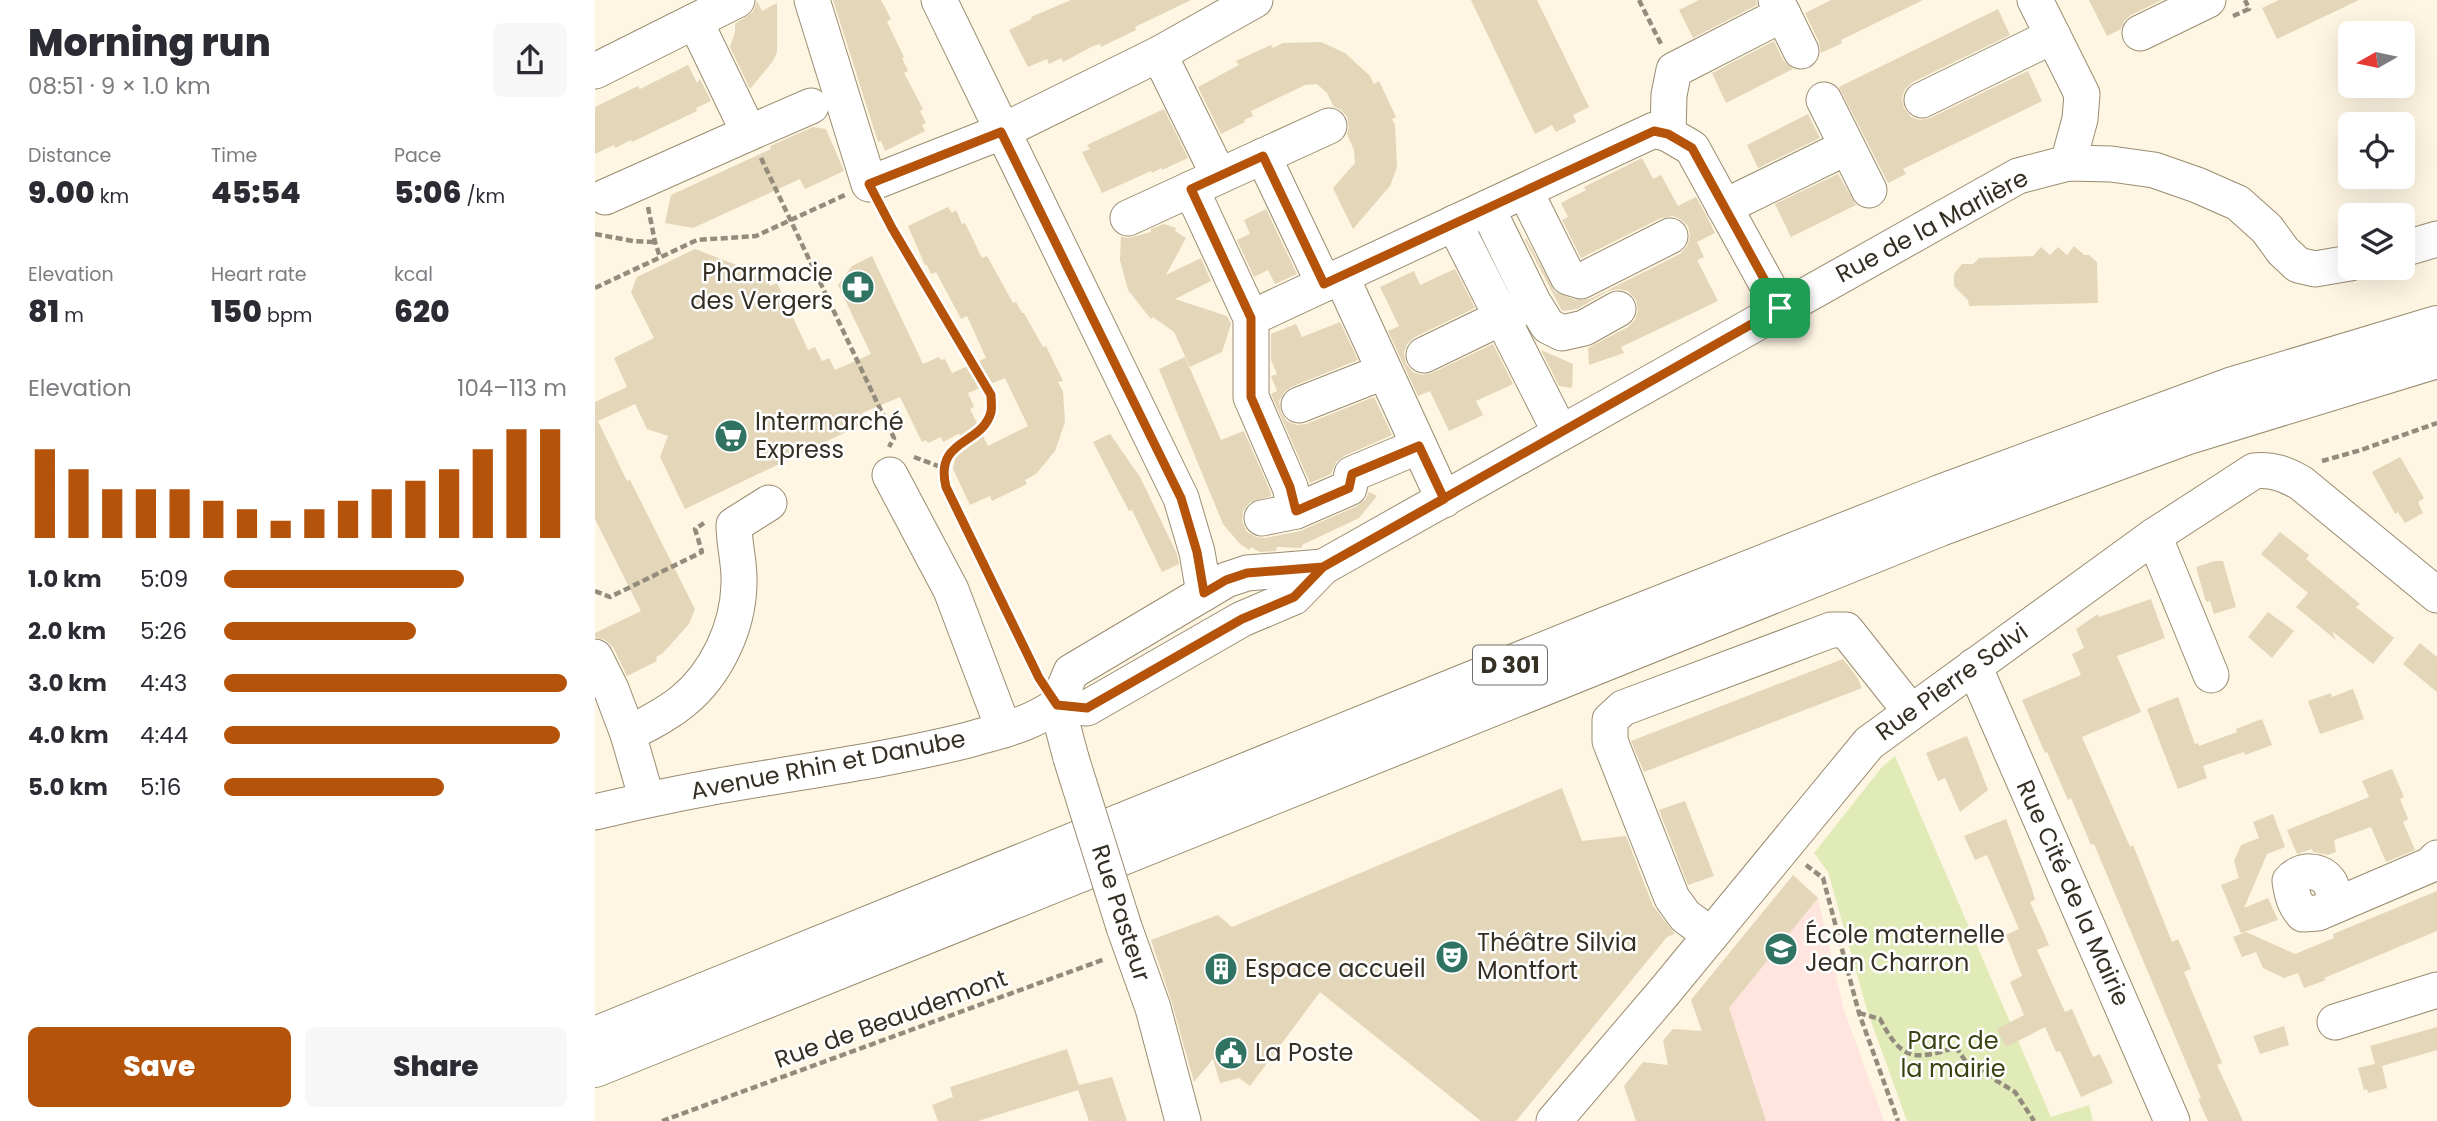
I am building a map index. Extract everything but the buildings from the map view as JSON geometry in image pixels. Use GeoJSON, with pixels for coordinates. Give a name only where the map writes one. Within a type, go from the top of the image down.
{"type":"FeatureCollection","features":[{"type":"Feature","properties":{"kind":"highway","name":"D 301"},"geometry":{"type":"LineString","coordinates":[[595,1036],[1606,626],[1940,494],[2230,387],[2437,325]]}},
{"type":"Feature","properties":{"kind":"highway","name":"D 301"},"geometry":{"type":"LineString","coordinates":[[595,1068],[1940,527],[2187,435],[2437,359]]}},
{"type":"Feature","properties":{"kind":"street"},"geometry":{"type":"LineString","coordinates":[[595,71],[737,0]]}},
{"type":"Feature","properties":{"kind":"street"},"geometry":{"type":"LineString","coordinates":[[812,0],[869,184],[1001,132],[1159,54],[1255,0]]}},
{"type":"Feature","properties":{"kind":"street"},"geometry":{"type":"LineString","coordinates":[[939,0],[1181,498],[1197,552],[1204,593],[1227,606],[1242,619],[1247,595],[1247,573],[1226,560],[1203,524],[1181,498]]}},
{"type":"Feature","properties":{"kind":"street"},"geometry":{"type":"LineString","coordinates":[[2035,0],[2082,94],[2081,119],[2067,163]]}},
{"type":"Feature","properties":{"kind":"street"},"geometry":{"type":"LineString","coordinates":[[1661,132],[1674,70],[1779,7],[1801,51]]}},
{"type":"Feature","properties":{"kind":"street"},"geometry":{"type":"LineString","coordinates":[[2140,33],[2224,7]]}},
{"type":"Feature","properties":{"kind":"street"},"geometry":{"type":"LineString","coordinates":[[695,20],[749,133]]}},
{"type":"Feature","properties":{"kind":"street"},"geometry":{"type":"LineString","coordinates":[[1922,100],[2053,36]]}},
{"type":"Feature","properties":{"kind":"street"},"geometry":{"type":"LineString","coordinates":[[1159,54],[1251,318],[1251,397],[1290,487],[1296,511]]}},
{"type":"Feature","properties":{"kind":"street"},"geometry":{"type":"LineString","coordinates":[[1824,100],[1869,190]]}},
{"type":"Feature","properties":{"kind":"street"},"geometry":{"type":"LineString","coordinates":[[605,197],[811,106]]}},
{"type":"Feature","properties":{"kind":"street"},"geometry":{"type":"LineString","coordinates":[[1128,218],[1329,126]]}},
{"type":"Feature","properties":{"kind":"street"},"geometry":{"type":"LineString","coordinates":[[1251,318],[1487,208],[1661,132]]}},
{"type":"Feature","properties":{"kind":"street"},"geometry":{"type":"LineString","coordinates":[[1661,132],[1692,148],[1780,308]]}},
{"type":"Feature","properties":{"kind":"street"},"geometry":{"type":"LineString","coordinates":[[1724,207],[1847,147]]}},
{"type":"Feature","properties":{"kind":"street"},"geometry":{"type":"LineString","coordinates":[[1263,156],[1383,372],[1444,499]]}},
{"type":"Feature","properties":{"kind":"street","name":"Rue de la Marlière"},"geometry":{"type":"LineString","coordinates":[[1323,567],[1247,573],[1226,580],[1071,673],[1057,705],[1087,708],[1242,619],[1294,597],[1323,567],[2018,176],[2067,163],[2111,164],[2154,170],[2238,203],[2267,229],[2283,251],[2298,265],[2315,269],[2338,265]]}},
{"type":"Feature","properties":{"kind":"street"},"geometry":{"type":"LineString","coordinates":[[1525,191],[1568,277],[1581,281],[1670,236]]}},
{"type":"Feature","properties":{"kind":"street"},"geometry":{"type":"LineString","coordinates":[[1487,208],[1533,302],[1548,326],[1562,333],[1584,328],[1618,309]]}},
{"type":"Feature","properties":{"kind":"street"},"geometry":{"type":"LineString","coordinates":[[1454,223],[1560,432]]}},
{"type":"Feature","properties":{"kind":"street"},"geometry":{"type":"LineString","coordinates":[[2415,245],[2437,239]]}},
{"type":"Feature","properties":{"kind":"street"},"geometry":{"type":"LineString","coordinates":[[1424,355],[1533,302]]}},
{"type":"Feature","properties":{"kind":"street"},"geometry":{"type":"LineString","coordinates":[[1299,405],[1383,372]]}},
{"type":"Feature","properties":{"kind":"street"},"geometry":{"type":"LineString","coordinates":[[1262,518],[1296,511],[1349,488],[1352,474],[1419,446]]}},
{"type":"Feature","properties":{"kind":"street"},"geometry":{"type":"LineString","coordinates":[[886,467],[951,590],[1004,730]]}},
{"type":"Feature","properties":{"kind":"street","name":"Rue Pierre Salvi"},"geometry":{"type":"LineString","coordinates":[[1554,1121],[1869,743],[2154,536],[2254,471],[2282,472]]}},
{"type":"Feature","properties":{"kind":"street"},"geometry":{"type":"LineString","coordinates":[[2282,472],[2301,483],[2437,595]]}},
{"type":"Feature","properties":{"kind":"street"},"geometry":{"type":"LineString","coordinates":[[635,730],[684,701],[707,677],[728,639],[737,610],[740,580],[734,525],[769,503]]}},
{"type":"Feature","properties":{"kind":"street"},"geometry":{"type":"LineString","coordinates":[[2154,536],[2211,675]]}},
{"type":"Feature","properties":{"kind":"street"},"geometry":{"type":"LineString","coordinates":[[1711,935],[1685,916],[1672,898],[1611,741],[1610,720],[1623,708],[1831,630],[1846,630],[1911,712]]}},
{"type":"Feature","properties":{"kind":"street"},"geometry":{"type":"LineString","coordinates":[[595,657],[635,730],[647,800]]}},
{"type":"Feature","properties":{"kind":"street","name":"Rue Cité de la Mairie"},"geometry":{"type":"LineString","coordinates":[[1973,666],[2172,1121]]}},
{"type":"Feature","properties":{"kind":"street","name":"Avenue Rhin et Danube"},"geometry":{"type":"LineString","coordinates":[[595,812],[647,800],[874,761],[1004,730],[1039,718],[1057,705]]}},
{"type":"Feature","properties":{"kind":"street","name":"Rue Pasteur"},"geometry":{"type":"LineString","coordinates":[[1057,705],[1128,938],[1153,1008],[1183,1121]]}},
{"type":"Feature","properties":{"kind":"street"},"geometry":{"type":"LineString","coordinates":[[2337,905],[2430,865],[2437,858]]}},
{"type":"Feature","properties":{"kind":"street"},"geometry":{"type":"LineString","coordinates":[[2335,1023],[2437,990]]}},
{"type":"Feature","properties":{"kind":"path"},"geometry":{"type":"LineString","coordinates":[[1639,0],[1674,70]]}},
{"type":"Feature","properties":{"kind":"path"},"geometry":{"type":"LineString","coordinates":[[2224,7],[2249,9],[2245,0]]}},
{"type":"Feature","properties":{"kind":"path"},"geometry":{"type":"LineString","coordinates":[[749,133],[894,438],[886,467]]}},
{"type":"Feature","properties":{"kind":"path"},"geometry":{"type":"LineString","coordinates":[[642,181],[660,257]]}},
{"type":"Feature","properties":{"kind":"path"},"geometry":{"type":"LineString","coordinates":[[595,288],[697,240],[756,236],[869,184],[892,228],[991,395],[991,411],[984,425],[952,450],[943,468],[944,478],[1039,678],[1057,705]]}},
{"type":"Feature","properties":{"kind":"path"},"geometry":{"type":"LineString","coordinates":[[595,234],[655,242]]}},
{"type":"Feature","properties":{"kind":"path"},"geometry":{"type":"LineString","coordinates":[[2282,472],[2361,450],[2437,423]]}},
{"type":"Feature","properties":{"kind":"path"},"geometry":{"type":"LineString","coordinates":[[595,591],[610,597],[702,552],[695,529],[705,522]]}},
{"type":"Feature","properties":{"kind":"path"},"geometry":{"type":"LineString","coordinates":[[1783,846],[1823,878],[1859,1013],[1898,1121]]}},
{"type":"Feature","properties":{"kind":"path","name":"Rue de Beaudemont"},"geometry":{"type":"LineString","coordinates":[[662,1121],[1128,938]]}},
{"type":"Feature","properties":{"kind":"path"},"geometry":{"type":"LineString","coordinates":[[1859,1013],[1880,1019],[1893,1043],[1910,1054],[1938,1054],[1956,1048],[1966,1062],[2015,1092],[2034,1121]]}},
{"type":"Feature","properties":{"kind":"shaded area","name":"École maternelle Jean Charron"},"geometry":{"type":"Polygon","coordinates":[[[1793,875],[1818,898],[1844,1010],[1884,1121],[1732,1121],[1691,1000],[1793,875]]]}},
{"type":"Feature","properties":{"kind":"green space","name":"Parc de la mairie"},"geometry":{"type":"Polygon","coordinates":[[[1895,756],[2051,1117],[2089,1105],[2093,1121],[1907,1121],[1867,1010],[1828,872],[1814,853],[1882,767],[1895,756]]]}},
{"type":"Feature","properties":{"kind":"place","name":"Pharmacie des Vergers"},"geometry":{"type":"Point","coordinates":[858,287]}},
{"type":"Feature","properties":{"kind":"place","name":"Intermarché Express"},"geometry":{"type":"Point","coordinates":[731,436]}},
{"type":"Feature","properties":{"kind":"place","name":"École maternelle Jean Charron"},"geometry":{"type":"Point","coordinates":[1781,949]}},
{"type":"Feature","properties":{"kind":"place","name":"Théâtre Silvia Montfort"},"geometry":{"type":"Point","coordinates":[1452,957]}},
{"type":"Feature","properties":{"kind":"place","name":"Espace accueil"},"geometry":{"type":"Point","coordinates":[1221,969]}},
{"type":"Feature","properties":{"kind":"place","name":"La Poste"},"geometry":{"type":"Point","coordinates":[1231,1053]}},
{"type":"Feature","properties":{"kind":"route"},"geometry":{"type":"LineString","coordinates":[[1780,308],[1560,432],[1444,499],[1383,533],[1323,567],[1247,573],[1226,580],[1204,593],[1197,552],[1181,498],[1001,132],[869,184],[892,228],[991,395],[991,411],[984,425],[952,450],[943,468],[944,478],[1039,678],[1057,705],[1087,708],[1242,619],[1294,597],[1323,567],[1444,499],[1419,446],[1352,474],[1349,488],[1296,511],[1290,487],[1251,397],[1251,318],[1191,189],[1263,156],[1324,284],[1654,131],[1668,134],[1692,148],[1780,308]]}}]}
